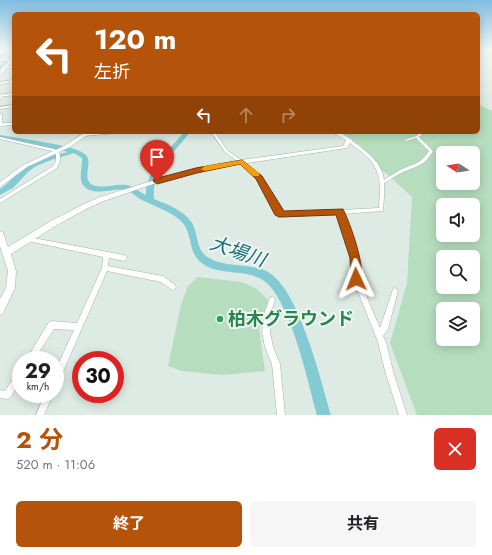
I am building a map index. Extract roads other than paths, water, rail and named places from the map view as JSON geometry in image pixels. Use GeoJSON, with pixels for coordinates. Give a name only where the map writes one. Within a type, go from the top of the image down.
{"type":"FeatureCollection","features":[{"type":"Feature","properties":{"kind":"street"},"geometry":{"type":"LineString","coordinates":[[0,83],[12,81]]}},
{"type":"Feature","properties":{"kind":"street"},"geometry":{"type":"LineString","coordinates":[[0,96],[12,94]]}},
{"type":"Feature","properties":{"kind":"street"},"geometry":{"type":"LineString","coordinates":[[0,108],[12,106]]}},
{"type":"Feature","properties":{"kind":"street"},"geometry":{"type":"LineString","coordinates":[[0,115],[0,125],[12,124]]}},
{"type":"Feature","properties":{"kind":"street"},"geometry":{"type":"LineString","coordinates":[[0,185],[25,166],[60,152],[84,134]]}},
{"type":"Feature","properties":{"kind":"street"},"geometry":{"type":"LineString","coordinates":[[214,134],[226,151],[242,162],[259,178],[278,212],[282,215],[381,210],[383,182],[382,174],[378,165],[340,134]]}},
{"type":"Feature","properties":{"kind":"street"},"geometry":{"type":"LineString","coordinates":[[406,140],[417,137],[421,134]]}},
{"type":"Feature","properties":{"kind":"street"},"geometry":{"type":"LineString","coordinates":[[383,182],[401,172],[417,166],[429,156],[431,151],[417,137]]}},
{"type":"Feature","properties":{"kind":"street"},"geometry":{"type":"LineString","coordinates":[[0,138],[60,152]]}},
{"type":"Feature","properties":{"kind":"street"},"geometry":{"type":"LineString","coordinates":[[3,255],[75,211],[102,199],[196,170],[338,149],[345,147],[349,140]]}},
{"type":"Feature","properties":{"kind":"street"},"geometry":{"type":"LineString","coordinates":[[0,201],[55,167],[58,163],[60,152]]}},
{"type":"Feature","properties":{"kind":"street"},"geometry":{"type":"LineString","coordinates":[[340,212],[355,258],[356,279],[379,336],[403,415]]}},
{"type":"Feature","properties":{"kind":"street"},"geometry":{"type":"LineString","coordinates":[[0,234],[3,255],[12,270],[10,288],[0,310]]}},
{"type":"Feature","properties":{"kind":"street"},"geometry":{"type":"LineString","coordinates":[[28,239],[124,258]]}},
{"type":"Feature","properties":{"kind":"street"},"geometry":{"type":"LineString","coordinates":[[64,359],[105,268],[106,254]]}},
{"type":"Feature","properties":{"kind":"street"},"geometry":{"type":"LineString","coordinates":[[105,268],[163,279],[172,287]]}},
{"type":"Feature","properties":{"kind":"street"},"geometry":{"type":"LineString","coordinates":[[379,336],[384,329],[395,291]]}},
{"type":"Feature","properties":{"kind":"street"},"geometry":{"type":"LineString","coordinates":[[272,300],[268,312],[266,332],[269,347],[276,364],[281,415]]}},
{"type":"Feature","properties":{"kind":"street"},"geometry":{"type":"LineString","coordinates":[[36,351],[52,325],[78,327]]}},
{"type":"Feature","properties":{"kind":"street"},"geometry":{"type":"LineString","coordinates":[[0,394],[7,395],[12,388]]}},
{"type":"Feature","properties":{"kind":"street"},"geometry":{"type":"LineString","coordinates":[[40,415],[45,403]]}},
{"type":"Feature","properties":{"kind":"waterway"},"geometry":{"type":"LineString","coordinates":[[150,200],[149,191],[151,182],[161,164],[185,134]]}},
{"type":"Feature","properties":{"kind":"waterway","name":"大場川"},"geometry":{"type":"LineString","coordinates":[[0,137],[78,152],[85,158],[84,180],[89,186],[93,188],[124,187],[132,189],[141,196],[170,210],[186,221],[191,229],[197,251],[203,259],[211,264],[255,272],[271,280],[287,304],[295,323],[324,415]]}},
{"type":"Feature","properties":{"kind":"waterway"},"geometry":{"type":"LineString","coordinates":[[0,192],[10,186],[26,170],[34,165],[52,157],[71,153]]}},
{"type":"Feature","properties":{"kind":"place","name":"柏木グラウンド"},"geometry":{"type":"Point","coordinates":[220,319]}}]}
